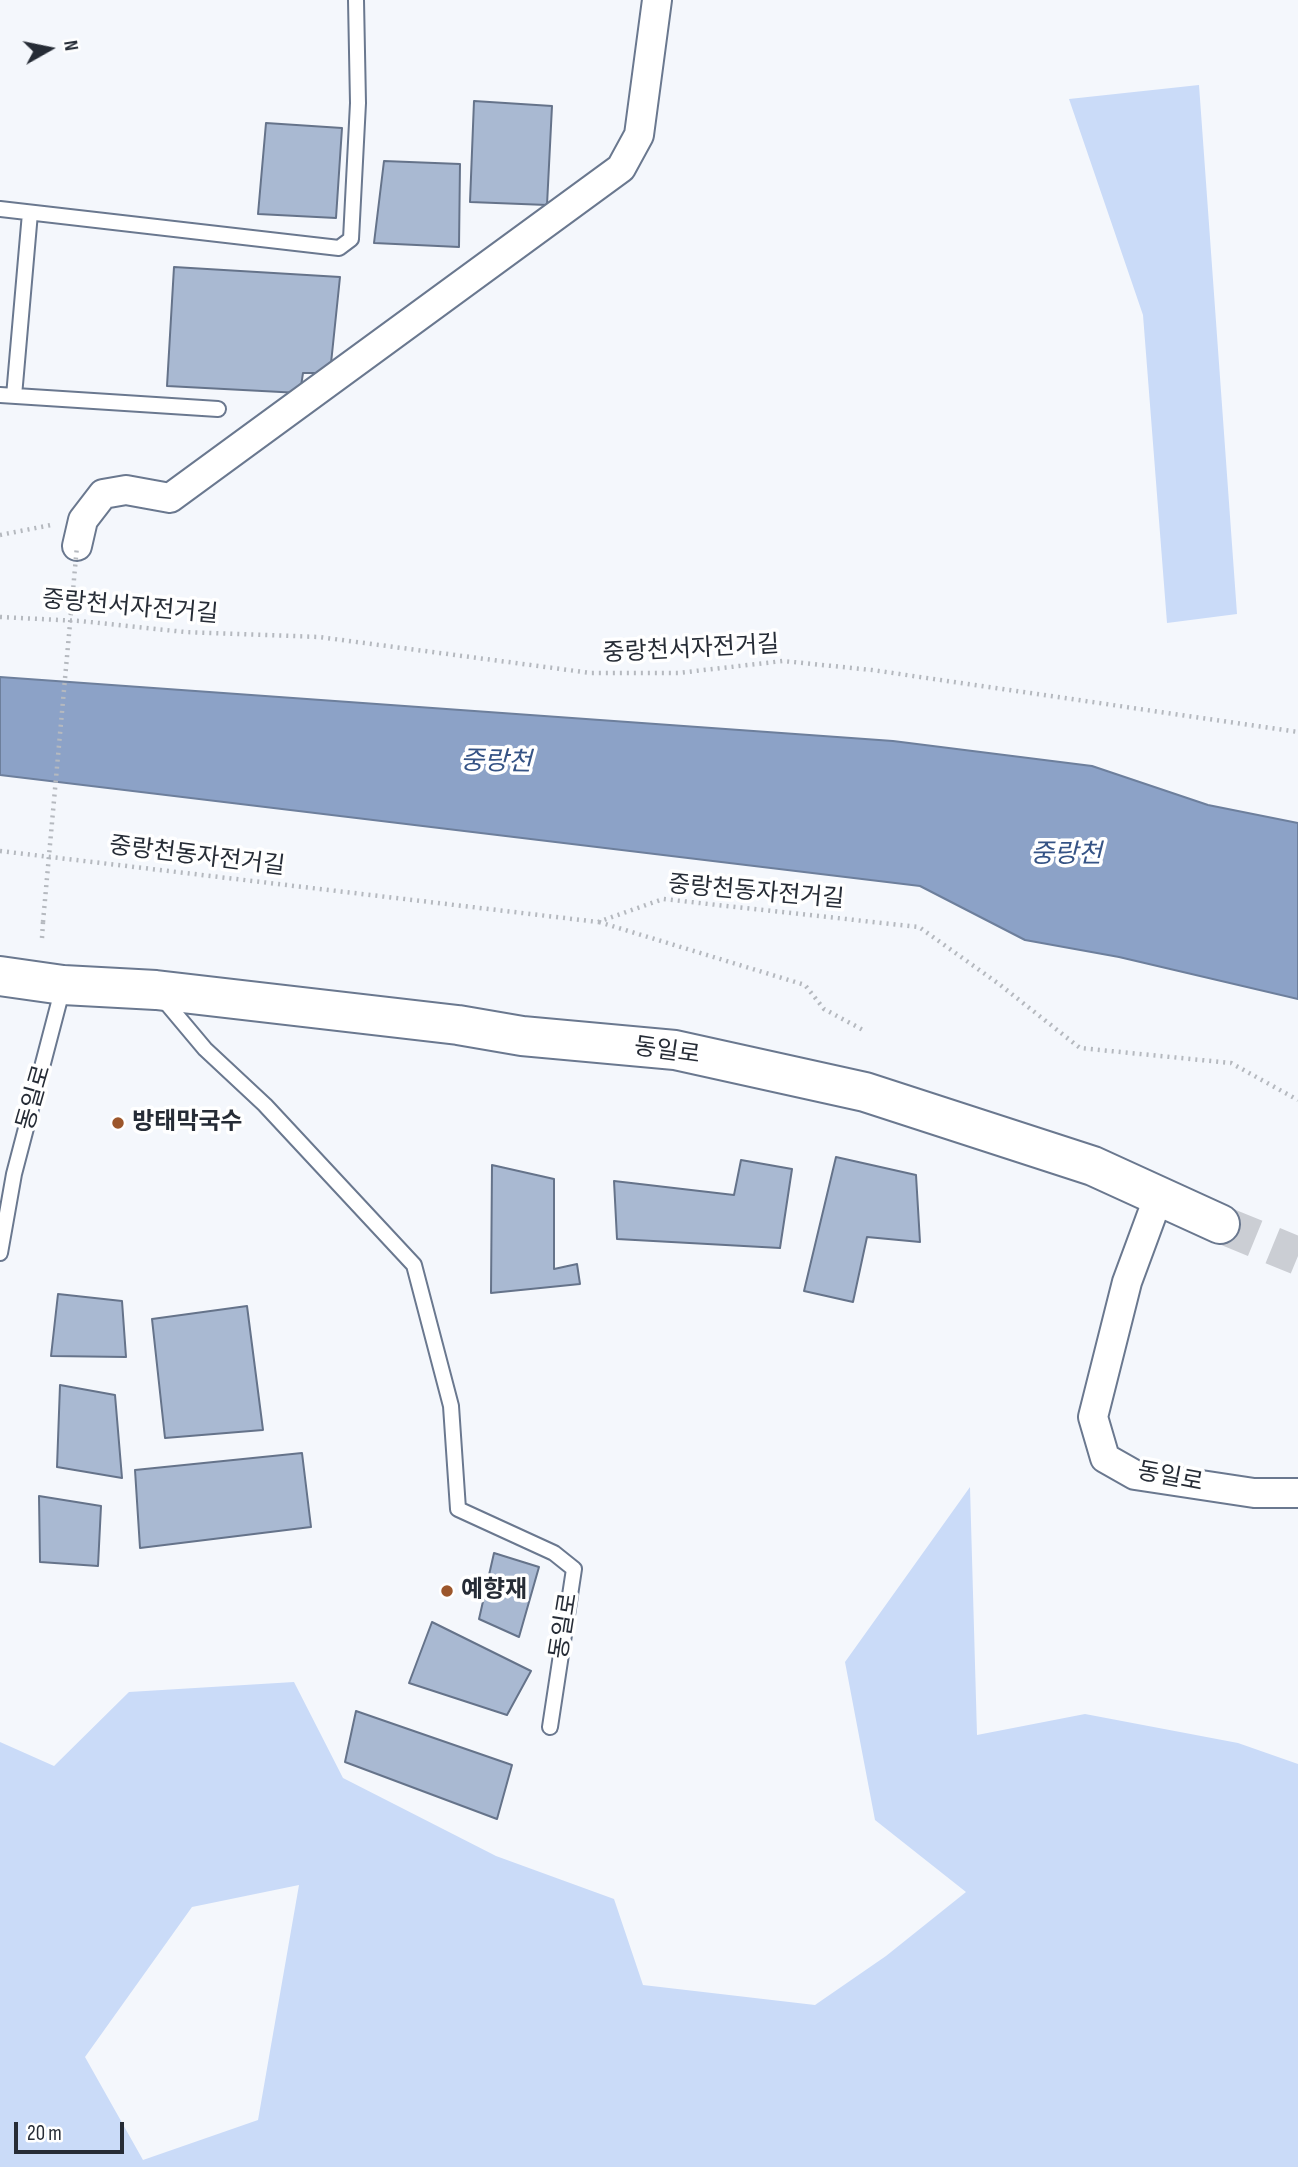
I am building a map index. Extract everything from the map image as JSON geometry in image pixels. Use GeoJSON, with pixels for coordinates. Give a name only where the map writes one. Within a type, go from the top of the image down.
{"type":"FeatureCollection","features":[{"type":"Feature","properties":{"kind":"street"},"geometry":{"type":"LineString","coordinates":[[80,533],[103,494],[126,490],[170,498],[621,168],[639,135],[657,0]]}},
{"type":"Feature","properties":{"kind":"street","name":"동일로"},"geometry":{"type":"LineString","coordinates":[[0,976],[63,985],[156,990],[458,1025],[522,1036],[675,1050],[865,1092],[1093,1166],[1158,1198],[1220,1224]]}},
{"type":"Feature","properties":{"kind":"street","name":"동일로"},"geometry":{"type":"LineString","coordinates":[[1158,1198],[1127,1282],[1093,1418],[1105,1458],[1135,1475],[1254,1493],[1298,1493]]}},
{"type":"Feature","properties":{"kind":"lane"},"geometry":{"type":"LineString","coordinates":[[0,209],[339,248],[351,239],[358,103],[356,0]]}},
{"type":"Feature","properties":{"kind":"lane"},"geometry":{"type":"LineString","coordinates":[[30,213],[7,395],[218,409]]}},
{"type":"Feature","properties":{"kind":"lane","name":"동일로"},"geometry":{"type":"LineString","coordinates":[[0,1253],[14,1174],[63,985]]}},
{"type":"Feature","properties":{"kind":"lane","name":"동일로"},"geometry":{"type":"LineString","coordinates":[[156,990],[205,1049],[265,1105],[414,1265],[450,1406],[458,1509],[554,1553],[574,1569],[550,1727]]}},
{"type":"Feature","properties":{"kind":"path"},"geometry":{"type":"LineString","coordinates":[[0,535],[80,533],[42,938]]}},
{"type":"Feature","properties":{"kind":"path","name":"중랑천서자전거길"},"geometry":{"type":"LineString","coordinates":[[0,618],[80,621],[186,632],[319,637],[591,673],[678,673],[783,661],[872,670],[1298,732]]}},
{"type":"Feature","properties":{"kind":"path","name":"중랑천동자전거길"},"geometry":{"type":"LineString","coordinates":[[0,850],[598,922],[663,899],[919,927],[999,984],[1080,1048],[1231,1063],[1298,1100]]}},
{"type":"Feature","properties":{"kind":"path"},"geometry":{"type":"LineString","coordinates":[[598,922],[805,985],[824,1009],[863,1030]]}},
{"type":"Feature","properties":{"kind":"shaded area"},"geometry":{"type":"Polygon","coordinates":[[[1199,85],[1237,614],[1167,623],[1143,315],[1069,99],[1199,85]]]}},
{"type":"Feature","properties":{"kind":"shaded area"},"geometry":{"type":"Polygon","coordinates":[[[970,1487],[977,1735],[1085,1714],[1238,1743],[1298,1764],[1298,2167],[0,2167],[0,1742],[54,1766],[129,1692],[294,1682],[343,1778],[496,1856],[614,1899],[643,1985],[815,2005],[886,1956],[966,1892],[875,1820],[845,1662],[970,1487]],[[299,1885],[192,1907],[85,2057],[143,2160],[258,2120],[299,1885]]]}},
{"type":"Feature","properties":{"kind":"water","name":"중랑천"},"geometry":{"type":"Polygon","coordinates":[[[0,677],[893,741],[1092,766],[1208,805],[1298,823],[1298,999],[1119,957],[1025,940],[920,886],[0,775],[0,677]]]}},
{"type":"Feature","properties":{"kind":"building"},"geometry":{"type":"Polygon","coordinates":[[[474,101],[552,106],[547,205],[470,202],[474,101]]]}},
{"type":"Feature","properties":{"kind":"building"},"geometry":{"type":"Polygon","coordinates":[[[266,123],[342,128],[336,218],[258,214],[266,123]]]}},
{"type":"Feature","properties":{"kind":"building"},"geometry":{"type":"Polygon","coordinates":[[[384,161],[460,164],[459,247],[374,243],[384,161]]]}},
{"type":"Feature","properties":{"kind":"building"},"geometry":{"type":"Polygon","coordinates":[[[174,267],[340,277],[330,373],[303,373],[300,393],[167,386],[174,267]]]}},
{"type":"Feature","properties":{"kind":"building"},"geometry":{"type":"Polygon","coordinates":[[[836,1157],[916,1175],[920,1242],[867,1237],[853,1302],[804,1291],[836,1157]]]}},
{"type":"Feature","properties":{"kind":"building"},"geometry":{"type":"Polygon","coordinates":[[[741,1160],[792,1169],[780,1248],[617,1239],[614,1181],[734,1195],[741,1160]]]}},
{"type":"Feature","properties":{"kind":"building"},"geometry":{"type":"Polygon","coordinates":[[[492,1165],[554,1179],[554,1269],[577,1264],[580,1284],[491,1293],[492,1165]]]}},
{"type":"Feature","properties":{"kind":"building"},"geometry":{"type":"Polygon","coordinates":[[[58,1294],[122,1301],[126,1357],[51,1356],[58,1294]]]}},
{"type":"Feature","properties":{"kind":"building"},"geometry":{"type":"Polygon","coordinates":[[[247,1306],[263,1430],[165,1438],[152,1319],[247,1306]]]}},
{"type":"Feature","properties":{"kind":"building"},"geometry":{"type":"Polygon","coordinates":[[[60,1385],[115,1395],[122,1478],[57,1467],[60,1385]]]}},
{"type":"Feature","properties":{"kind":"building"},"geometry":{"type":"Polygon","coordinates":[[[302,1453],[311,1527],[140,1548],[135,1470],[302,1453]]]}},
{"type":"Feature","properties":{"kind":"building"},"geometry":{"type":"Polygon","coordinates":[[[39,1496],[101,1506],[98,1566],[40,1562],[39,1496]]]}},
{"type":"Feature","properties":{"kind":"building"},"geometry":{"type":"Polygon","coordinates":[[[494,1553],[539,1567],[519,1637],[479,1619],[494,1553]]]}},
{"type":"Feature","properties":{"kind":"building"},"geometry":{"type":"Polygon","coordinates":[[[432,1622],[531,1671],[507,1715],[409,1683],[432,1622]]]}},
{"type":"Feature","properties":{"kind":"building"},"geometry":{"type":"Polygon","coordinates":[[[356,1711],[512,1765],[497,1819],[345,1762],[356,1711]]]}},
{"type":"Feature","properties":{"kind":"tunnel"},"geometry":{"type":"LineString","coordinates":[[1220,1224],[1298,1256]]}},
{"type":"Feature","properties":{"kind":"place","name":"방태막국수"},"geometry":{"type":"Point","coordinates":[118,1123]}},
{"type":"Feature","properties":{"kind":"place","name":"예향재"},"geometry":{"type":"Point","coordinates":[447,1591]}}]}
